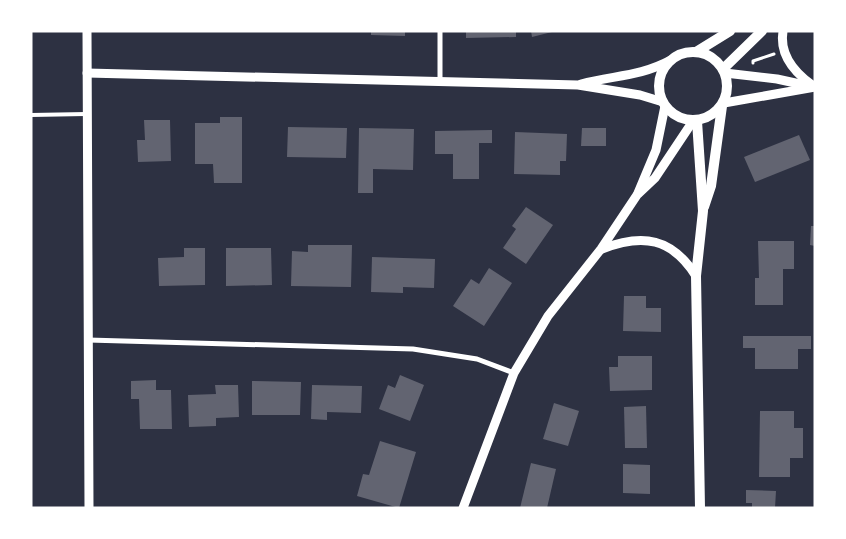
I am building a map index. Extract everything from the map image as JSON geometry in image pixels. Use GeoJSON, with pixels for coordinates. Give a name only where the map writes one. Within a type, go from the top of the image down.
{"type":"FeatureCollection","features":[{"type":"Feature","properties":{"kind":"main road"},"geometry":{"type":"LineString","coordinates":[[696,52],[730,31]]}},
{"type":"Feature","properties":{"kind":"main road"},"geometry":{"type":"LineString","coordinates":[[724,71],[762,31]]}},
{"type":"Feature","properties":{"kind":"main road"},"geometry":{"type":"LineString","coordinates":[[703,211],[711,186],[723,104],[728,88],[724,71],[712,57],[696,52],[687,52],[671,60],[660,75],[659,84],[664,104],[682,119],[695,121],[711,116],[723,104]]}},
{"type":"Feature","properties":{"kind":"main road"},"geometry":{"type":"LineString","coordinates":[[695,121],[703,211],[696,276],[700,508]]}},
{"type":"Feature","properties":{"kind":"street"},"geometry":{"type":"LineString","coordinates":[[87,31],[89,508]]}},
{"type":"Feature","properties":{"kind":"street"},"geometry":{"type":"LineString","coordinates":[[440,31],[440,82]]}},
{"type":"Feature","properties":{"kind":"street"},"geometry":{"type":"LineString","coordinates":[[783,31],[784,51],[788,61],[795,71],[814,87]]}},
{"type":"Feature","properties":{"kind":"street"},"geometry":{"type":"LineString","coordinates":[[578,85],[604,78],[641,74],[671,60]]}},
{"type":"Feature","properties":{"kind":"street"},"geometry":{"type":"LineString","coordinates":[[724,71],[814,87]]}},
{"type":"Feature","properties":{"kind":"street"},"geometry":{"type":"LineString","coordinates":[[87,73],[578,85],[640,95],[664,104],[656,150],[637,195],[601,249],[548,316],[514,373],[463,508]]}},
{"type":"Feature","properties":{"kind":"street"},"geometry":{"type":"LineString","coordinates":[[723,104],[814,87]]}},
{"type":"Feature","properties":{"kind":"street"},"geometry":{"type":"LineString","coordinates":[[637,195],[655,178],[695,121]]}},
{"type":"Feature","properties":{"kind":"street"},"geometry":{"type":"LineString","coordinates":[[601,249],[630,240],[658,242],[680,255],[696,276]]}},
{"type":"Feature","properties":{"kind":"street"},"geometry":{"type":"LineString","coordinates":[[88,340],[413,349],[477,359],[514,373]]}},
{"type":"Feature","properties":{"kind":"lane"},"geometry":{"type":"LineString","coordinates":[[31,115],[88,114]]}},
{"type":"Feature","properties":{"kind":"path"},"geometry":{"type":"LineString","coordinates":[[754,70],[753,60],[777,53]]}},
{"type":"Feature","properties":{"kind":"building"},"geometry":{"type":"Polygon","coordinates":[[[371,31],[405,31],[405,36],[371,35],[371,31]]]}},
{"type":"Feature","properties":{"kind":"building"},"geometry":{"type":"Polygon","coordinates":[[[466,31],[516,31],[516,37],[466,38],[466,31]]]}},
{"type":"Feature","properties":{"kind":"building"},"geometry":{"type":"Polygon","coordinates":[[[531,31],[552,31],[552,32],[532,37],[531,31]]]}},
{"type":"Feature","properties":{"kind":"building"},"geometry":{"type":"Polygon","coordinates":[[[220,117],[242,117],[242,183],[214,183],[213,164],[195,164],[195,123],[220,123],[220,117]]]}},
{"type":"Feature","properties":{"kind":"building"},"geometry":{"type":"Polygon","coordinates":[[[144,120],[170,120],[171,161],[138,162],[137,140],[145,140],[144,120]]]}},
{"type":"Feature","properties":{"kind":"building"},"geometry":{"type":"Polygon","coordinates":[[[288,127],[347,128],[346,158],[287,157],[288,127]]]}},
{"type":"Feature","properties":{"kind":"building"},"geometry":{"type":"Polygon","coordinates":[[[359,128],[414,129],[413,170],[373,169],[373,193],[358,193],[359,128]]]}},
{"type":"Feature","properties":{"kind":"building"},"geometry":{"type":"Polygon","coordinates":[[[582,128],[606,128],[606,146],[581,146],[582,128]]]}},
{"type":"Feature","properties":{"kind":"building"},"geometry":{"type":"Polygon","coordinates":[[[492,130],[492,143],[479,143],[479,179],[453,179],[453,154],[435,154],[435,131],[492,130]]]}},
{"type":"Feature","properties":{"kind":"building"},"geometry":{"type":"Polygon","coordinates":[[[515,132],[567,134],[566,161],[560,161],[560,175],[514,174],[515,132]]]}},
{"type":"Feature","properties":{"kind":"building"},"geometry":{"type":"Polygon","coordinates":[[[799,135],[810,160],[755,182],[744,157],[799,135]]]}},
{"type":"Feature","properties":{"kind":"building"},"geometry":{"type":"Polygon","coordinates":[[[526,207],[553,225],[526,264],[503,248],[516,229],[512,226],[526,207]]]}},
{"type":"Feature","properties":{"kind":"building"},"geometry":{"type":"Polygon","coordinates":[[[811,226],[815,226],[815,246],[810,245],[811,226]]]}},
{"type":"Feature","properties":{"kind":"building"},"geometry":{"type":"Polygon","coordinates":[[[758,241],[794,241],[794,269],[783,269],[783,305],[755,305],[755,278],[759,278],[758,241]]]}},
{"type":"Feature","properties":{"kind":"building"},"geometry":{"type":"Polygon","coordinates":[[[308,245],[352,245],[351,287],[291,286],[292,251],[308,252],[308,245]]]}},
{"type":"Feature","properties":{"kind":"building"},"geometry":{"type":"Polygon","coordinates":[[[184,248],[205,248],[205,285],[159,286],[158,258],[184,257],[184,248]]]}},
{"type":"Feature","properties":{"kind":"building"},"geometry":{"type":"Polygon","coordinates":[[[226,248],[271,248],[272,285],[226,286],[226,248]]]}},
{"type":"Feature","properties":{"kind":"building"},"geometry":{"type":"Polygon","coordinates":[[[372,257],[435,259],[434,288],[403,287],[403,293],[371,292],[372,257]]]}},
{"type":"Feature","properties":{"kind":"building"},"geometry":{"type":"Polygon","coordinates":[[[489,268],[512,283],[484,326],[453,306],[471,279],[479,284],[489,268]]]}},
{"type":"Feature","properties":{"kind":"building"},"geometry":{"type":"Polygon","coordinates":[[[624,296],[646,296],[646,308],[661,308],[661,332],[623,331],[624,296]]]}},
{"type":"Feature","properties":{"kind":"building"},"geometry":{"type":"Polygon","coordinates":[[[743,336],[811,336],[811,349],[798,349],[798,369],[755,369],[755,348],[743,348],[743,336]]]}},
{"type":"Feature","properties":{"kind":"building"},"geometry":{"type":"Polygon","coordinates":[[[618,356],[652,356],[652,390],[610,391],[609,367],[618,367],[618,356]]]}},
{"type":"Feature","properties":{"kind":"building"},"geometry":{"type":"Polygon","coordinates":[[[400,375],[424,385],[410,421],[379,409],[388,385],[395,388],[400,375]]]}},
{"type":"Feature","properties":{"kind":"building"},"geometry":{"type":"Polygon","coordinates":[[[156,380],[156,390],[171,390],[172,429],[140,429],[139,399],[131,399],[131,381],[156,380]]]}},
{"type":"Feature","properties":{"kind":"building"},"geometry":{"type":"Polygon","coordinates":[[[252,381],[301,382],[300,415],[252,415],[252,381]]]}},
{"type":"Feature","properties":{"kind":"building"},"geometry":{"type":"Polygon","coordinates":[[[215,385],[238,385],[239,417],[216,418],[216,426],[189,427],[188,395],[216,394],[215,385]]]}},
{"type":"Feature","properties":{"kind":"building"},"geometry":{"type":"Polygon","coordinates":[[[312,385],[362,386],[361,413],[327,412],[327,420],[311,419],[312,385]]]}},
{"type":"Feature","properties":{"kind":"building"},"geometry":{"type":"Polygon","coordinates":[[[554,403],[579,411],[568,446],[543,439],[554,403]]]}},
{"type":"Feature","properties":{"kind":"building"},"geometry":{"type":"Polygon","coordinates":[[[646,406],[647,448],[625,448],[624,407],[646,406]]]}},
{"type":"Feature","properties":{"kind":"building"},"geometry":{"type":"Polygon","coordinates":[[[760,411],[794,411],[794,428],[803,428],[803,458],[790,458],[790,477],[759,477],[760,411]]]}},
{"type":"Feature","properties":{"kind":"building"},"geometry":{"type":"Polygon","coordinates":[[[380,441],[416,452],[399,508],[357,496],[363,474],[369,475],[380,441]]]}},
{"type":"Feature","properties":{"kind":"building"},"geometry":{"type":"Polygon","coordinates":[[[531,463],[556,469],[547,508],[520,508],[531,463]]]}},
{"type":"Feature","properties":{"kind":"building"},"geometry":{"type":"Polygon","coordinates":[[[623,464],[650,465],[650,494],[623,493],[623,464]]]}},
{"type":"Feature","properties":{"kind":"building"},"geometry":{"type":"Polygon","coordinates":[[[746,490],[776,491],[775,508],[752,508],[752,503],[746,503],[746,490]]]}}]}
